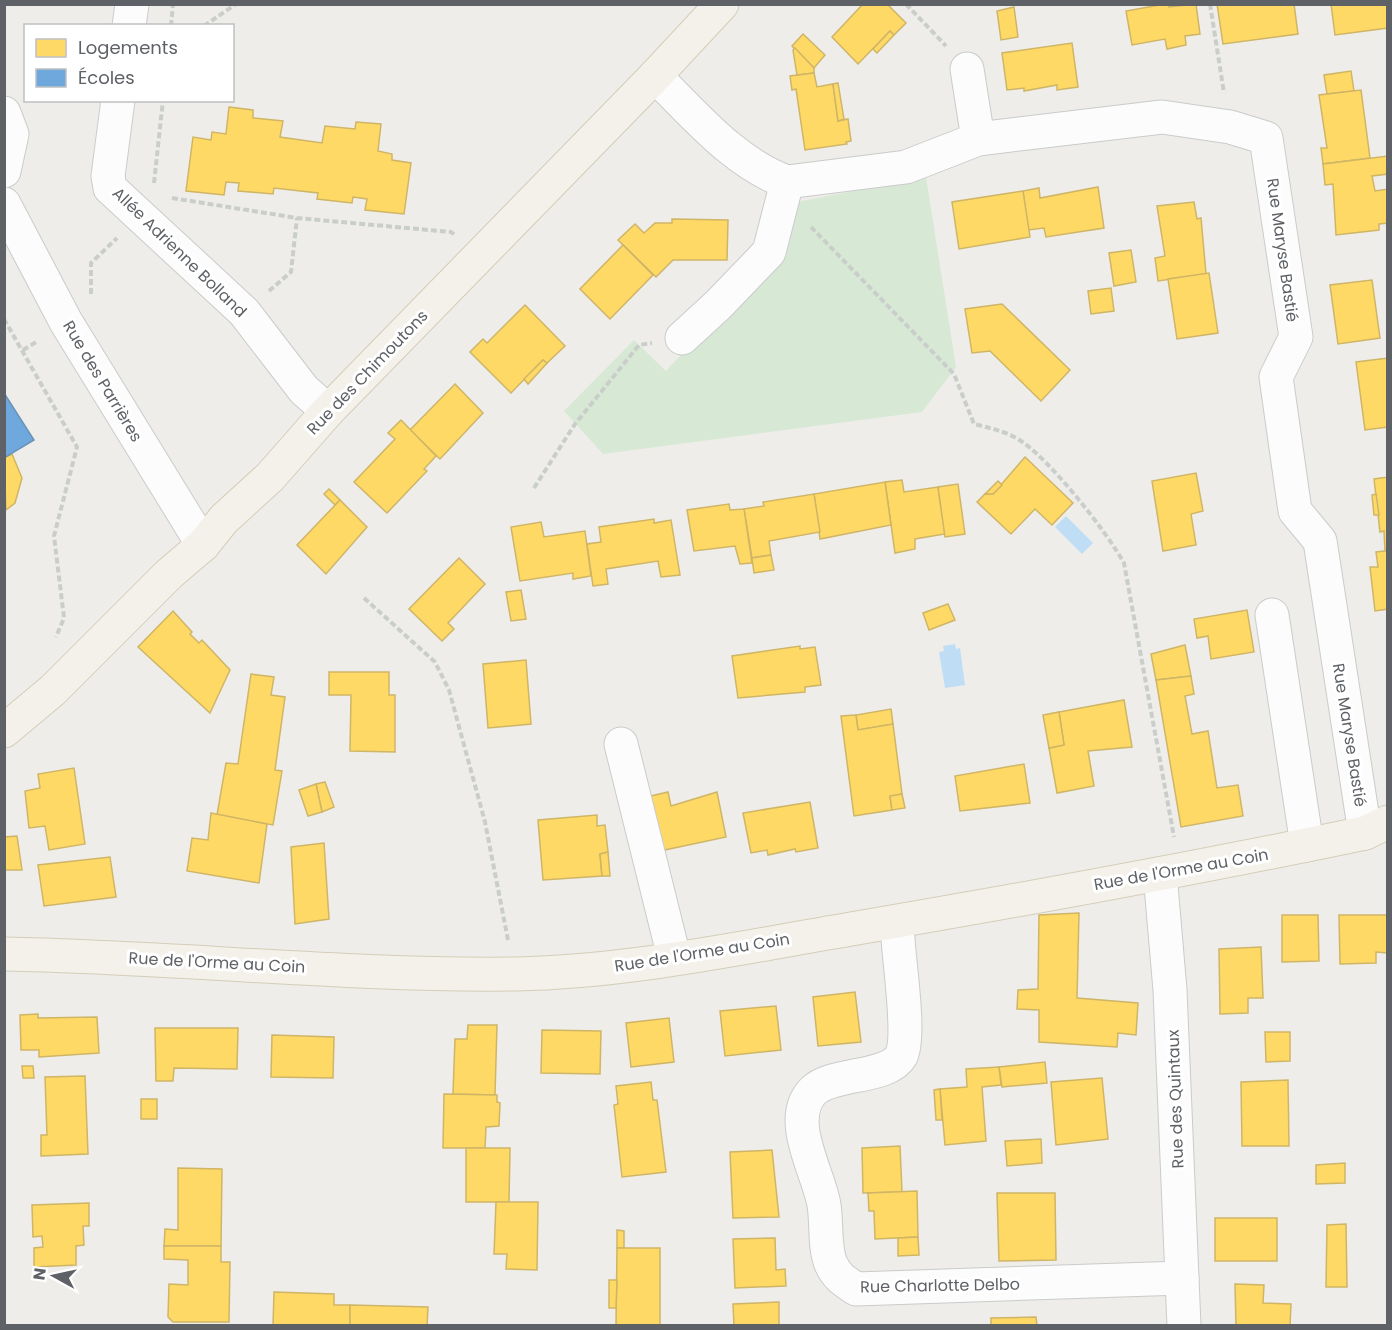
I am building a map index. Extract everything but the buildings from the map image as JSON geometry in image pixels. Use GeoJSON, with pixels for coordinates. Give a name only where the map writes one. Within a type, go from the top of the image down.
{"type":"FeatureCollection","features":[{"type":"Feature","properties":{"kind":"main road","name":"Rue des Chimoutons"},"geometry":{"type":"LineString","coordinates":[[4,731],[53,690],[170,574],[203,545],[225,519],[270,477],[328,411],[656,76],[722,4]]}},
{"type":"Feature","properties":{"kind":"main road","name":"Rue de l'Orme au Coin"},"geometry":{"type":"LineString","coordinates":[[4,954],[114,956],[376,971],[516,974],[589,969],[894,922],[1170,872],[1307,845],[1376,828]]}},
{"type":"Feature","properties":{"kind":"street"},"geometry":{"type":"LineString","coordinates":[[129,24],[132,4]]}},
{"type":"Feature","properties":{"kind":"street"},"geometry":{"type":"LineString","coordinates":[[967,69],[978,139]]}},
{"type":"Feature","properties":{"kind":"street","name":"Rue Maryse Bastié"},"geometry":{"type":"LineString","coordinates":[[656,76],[740,158],[768,176],[787,182],[906,167],[978,139],[1162,117],[1230,127],[1266,138],[1296,337],[1276,377],[1295,511],[1320,541],[1376,828]]}},
{"type":"Feature","properties":{"kind":"street","name":"Allée Adrienne Bolland"},"geometry":{"type":"LineString","coordinates":[[118,102],[108,176],[110,188],[244,312],[304,390],[328,411]]}},
{"type":"Feature","properties":{"kind":"street"},"geometry":{"type":"LineString","coordinates":[[4,113],[12,135],[4,171]]}},
{"type":"Feature","properties":{"kind":"street"},"geometry":{"type":"LineString","coordinates":[[682,338],[770,252],[787,182]]}},
{"type":"Feature","properties":{"kind":"street","name":"Rue des Parrières"},"geometry":{"type":"LineString","coordinates":[[6,218],[66,322],[203,545]]}},
{"type":"Feature","properties":{"kind":"street"},"geometry":{"type":"LineString","coordinates":[[1272,615],[1307,845]]}},
{"type":"Feature","properties":{"kind":"street"},"geometry":{"type":"LineString","coordinates":[[621,744],[674,957]]}},
{"type":"Feature","properties":{"kind":"street","name":"Rue des Quintaux"},"geometry":{"type":"LineString","coordinates":[[1170,872],[1170,990],[1184,1326]]}},
{"type":"Feature","properties":{"kind":"street","name":"Rue Charlotte Delbo"},"geometry":{"type":"LineString","coordinates":[[894,922],[898,938],[905,1038],[900,1057],[890,1065],[826,1082],[812,1092],[804,1110],[803,1135],[824,1203],[830,1260],[838,1278],[856,1288],[1182,1278]]}},
{"type":"Feature","properties":{"kind":"path"},"geometry":{"type":"LineString","coordinates":[[171,24],[173,4]]}},
{"type":"Feature","properties":{"kind":"path"},"geometry":{"type":"LineString","coordinates":[[207,24],[236,4]]}},
{"type":"Feature","properties":{"kind":"path"},"geometry":{"type":"LineString","coordinates":[[906,4],[967,69]]}},
{"type":"Feature","properties":{"kind":"path"},"geometry":{"type":"LineString","coordinates":[[1210,4],[1230,127]]}},
{"type":"Feature","properties":{"kind":"path"},"geometry":{"type":"LineString","coordinates":[[787,182],[790,206],[954,374],[974,424],[1002,430],[1021,441],[1042,460],[1109,536],[1124,563],[1170,872]]}},
{"type":"Feature","properties":{"kind":"path"},"geometry":{"type":"LineString","coordinates":[[163,196],[297,218],[451,232],[459,237]]}},
{"type":"Feature","properties":{"kind":"path"},"geometry":{"type":"LineString","coordinates":[[244,312],[291,272],[297,218]]}},
{"type":"Feature","properties":{"kind":"path"},"geometry":{"type":"LineString","coordinates":[[4,319],[77,447],[54,536],[64,618],[53,644]]}},
{"type":"Feature","properties":{"kind":"path"},"geometry":{"type":"LineString","coordinates":[[534,488],[575,424],[639,345],[682,338]]}},
{"type":"Feature","properties":{"kind":"path"},"geometry":{"type":"LineString","coordinates":[[364,598],[435,662],[448,690],[485,822],[516,974]]}},
{"type":"Feature","properties":{"kind":"green space"},"geometry":{"type":"Polygon","coordinates":[[[926,177],[956,367],[922,412],[603,454],[564,411],[634,340],[666,371],[776,252],[797,202],[926,177]]]}},
{"type":"Feature","properties":{"kind":"water"},"geometry":{"type":"Polygon","coordinates":[[[1066,516],[1093,543],[1082,554],[1055,527],[1066,516]]]}},
{"type":"Feature","properties":{"kind":"water"},"geometry":{"type":"Polygon","coordinates":[[[955,644],[956,649],[960,648],[965,685],[945,688],[939,652],[944,651],[943,646],[955,644]]]}}]}
